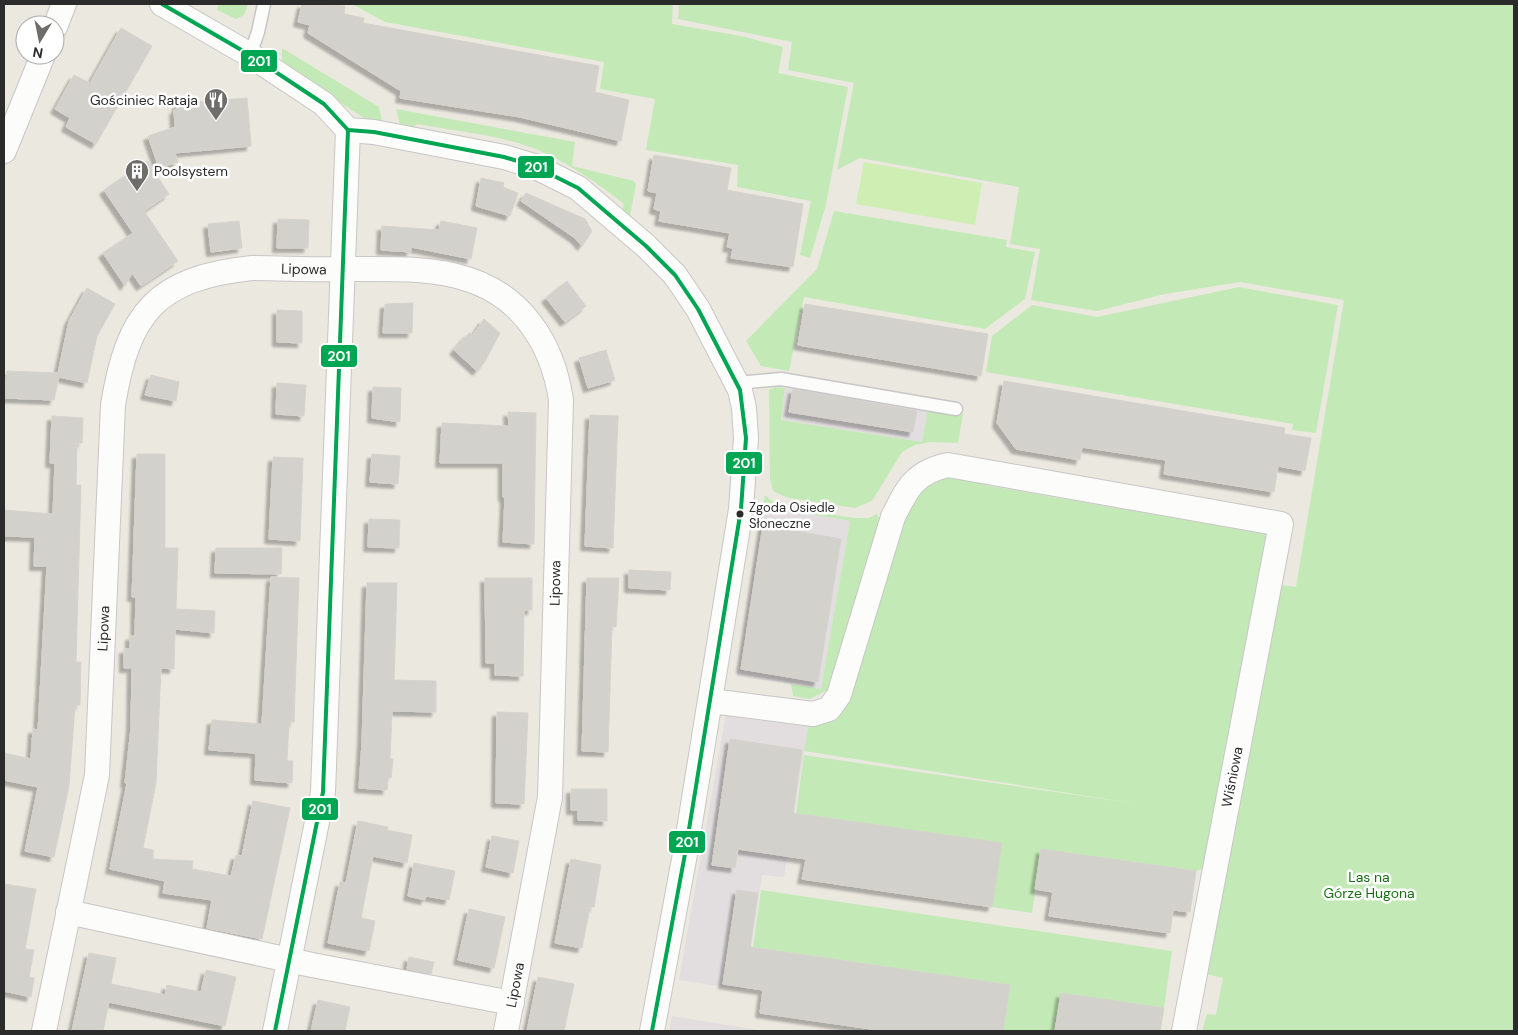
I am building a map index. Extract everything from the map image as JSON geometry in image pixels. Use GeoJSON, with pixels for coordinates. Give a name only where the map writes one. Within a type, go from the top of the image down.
{"type":"FeatureCollection","features":[{"type":"Feature","properties":{"kind":"street"},"geometry":{"type":"LineString","coordinates":[[162,4],[250,55],[324,104],[348,130],[382,134],[504,157],[541,169],[578,188],[646,246],[675,275],[698,308],[737,383],[744,408],[746,464],[733,562],[685,854],[652,1031]]}},
{"type":"Feature","properties":{"kind":"street"},"geometry":{"type":"LineString","coordinates":[[4,151],[39,65]]}},
{"type":"Feature","properties":{"kind":"street"},"geometry":{"type":"LineString","coordinates":[[275,1031],[322,792],[348,130]]}},
{"type":"Feature","properties":{"kind":"street","name":"Lipowa"},"geometry":{"type":"LineString","coordinates":[[44,1031],[97,775],[113,405],[120,366],[126,346],[135,327],[147,311],[178,286],[226,270],[252,268],[446,273],[470,278],[492,287],[516,306],[540,336],[559,386],[561,400],[550,797],[506,1031]]}},
{"type":"Feature","properties":{"kind":"street","name":"Wiśniowa"},"geometry":{"type":"LineString","coordinates":[[710,701],[797,713],[813,714],[829,709],[839,695],[893,517],[904,496],[917,478],[930,469],[948,465],[1281,524],[1184,1031]]}},
{"type":"Feature","properties":{"kind":"street"},"geometry":{"type":"LineString","coordinates":[[68,912],[290,960],[512,1003]]}},
{"type":"Feature","properties":{"kind":"lane"},"geometry":{"type":"LineString","coordinates":[[250,55],[258,32],[264,4]]}},
{"type":"Feature","properties":{"kind":"lane"},"geometry":{"type":"LineString","coordinates":[[737,383],[781,379],[956,409]]}},
{"type":"Feature","properties":{"kind":"shaded area"},"geometry":{"type":"Polygon","coordinates":[[[785,388],[928,409],[922,442],[781,420],[785,388]]]}},
{"type":"Feature","properties":{"kind":"shaded area"},"geometry":{"type":"Polygon","coordinates":[[[763,506],[850,521],[821,689],[737,676],[763,506]]]}},
{"type":"Feature","properties":{"kind":"shaded area"},"geometry":{"type":"Polygon","coordinates":[[[726,713],[809,722],[784,877],[762,875],[745,990],[679,980],[726,713]]]}},
{"type":"Feature","properties":{"kind":"shaded area"},"geometry":{"type":"Polygon","coordinates":[[[672,1016],[758,1030],[758,1031],[669,1031],[672,1016]]]}},
{"type":"Feature","properties":{"kind":"green space"},"geometry":{"type":"Polygon","coordinates":[[[219,4],[248,4],[244,15],[236,19],[217,10],[219,4]]]}},
{"type":"Feature","properties":{"kind":"green space"},"geometry":{"type":"Polygon","coordinates":[[[352,4],[673,4],[672,24],[741,36],[783,47],[778,73],[848,87],[826,205],[810,258],[800,255],[811,201],[737,187],[738,165],[646,150],[655,99],[600,89],[604,62],[385,22],[352,4]]]}},
{"type":"Feature","properties":{"kind":"green space","name":"Las na Górze Hugona"},"geometry":{"type":"Polygon","coordinates":[[[679,4],[1514,4],[1514,1031],[1202,1031],[1207,1014],[1216,1015],[1223,978],[1202,973],[1280,585],[1296,587],[1344,300],[1240,282],[1165,294],[1097,311],[1031,300],[1040,249],[1010,244],[1019,187],[860,158],[837,170],[854,83],[788,70],[792,42],[678,19],[679,4]]]}},
{"type":"Feature","properties":{"kind":"green space"},"geometry":{"type":"Polygon","coordinates":[[[282,48],[379,107],[383,125],[367,120],[286,67],[282,62],[282,48]]]}},
{"type":"Feature","properties":{"kind":"green space"},"geometry":{"type":"Polygon","coordinates":[[[396,109],[575,142],[572,166],[634,181],[636,184],[629,221],[621,214],[624,204],[587,177],[547,154],[516,142],[483,135],[417,124],[409,130],[401,129],[396,109]]]}},
{"type":"Feature","properties":{"kind":"green space"},"geometry":{"type":"Polygon","coordinates":[[[864,162],[982,183],[975,225],[856,204],[864,162]]]}},
{"type":"Feature","properties":{"kind":"green space"},"geometry":{"type":"Polygon","coordinates":[[[834,211],[1007,240],[1006,247],[1035,252],[1025,299],[985,329],[804,297],[789,371],[761,366],[746,341],[817,269],[834,211]]]}},
{"type":"Feature","properties":{"kind":"green space"},"geometry":{"type":"Polygon","coordinates":[[[1239,287],[1338,305],[1316,433],[1292,430],[1293,424],[986,372],[992,336],[1032,305],[1097,317],[1239,287]]]}},
{"type":"Feature","properties":{"kind":"green space"},"geometry":{"type":"Polygon","coordinates":[[[775,387],[785,388],[781,420],[922,442],[928,409],[963,414],[958,443],[930,442],[915,445],[902,452],[872,501],[855,508],[788,498],[773,491],[770,479],[769,390],[775,387]]]}},
{"type":"Feature","properties":{"kind":"green space"},"geometry":{"type":"Polygon","coordinates":[[[932,475],[983,475],[985,485],[1271,535],[1207,867],[1196,871],[1041,849],[1032,913],[992,907],[1001,844],[796,813],[804,755],[1137,804],[804,751],[809,722],[824,722],[898,520],[932,475]]]}},
{"type":"Feature","properties":{"kind":"green space"},"geometry":{"type":"Polygon","coordinates":[[[765,495],[778,506],[854,518],[869,518],[877,514],[880,520],[831,688],[810,699],[793,696],[791,684],[821,689],[850,521],[763,506],[765,495]]]}},
{"type":"Feature","properties":{"kind":"green space"},"geometry":{"type":"Polygon","coordinates":[[[761,890],[1172,951],[1164,1008],[1061,993],[1055,1031],[1003,1031],[1010,985],[753,947],[761,890]]]}},
{"type":"Feature","properties":{"kind":"building"},"geometry":{"type":"Polygon","coordinates":[[[302,4],[345,6],[344,14],[364,18],[363,23],[599,66],[595,92],[629,100],[621,141],[520,117],[400,98],[401,91],[308,33],[310,25],[298,22],[302,4]]]}},
{"type":"Feature","properties":{"kind":"building"},"geometry":{"type":"Polygon","coordinates":[[[121,28],[152,46],[96,144],[66,127],[70,118],[55,109],[74,75],[90,83],[121,28]]]}},
{"type":"Feature","properties":{"kind":"building"},"geometry":{"type":"Polygon","coordinates":[[[247,98],[251,146],[175,153],[178,162],[159,168],[148,136],[175,127],[174,110],[176,110],[178,103],[247,98]]]}},
{"type":"Feature","properties":{"kind":"building"},"geometry":{"type":"Polygon","coordinates":[[[654,155],[731,168],[727,190],[803,204],[793,267],[731,258],[733,248],[727,247],[730,233],[659,221],[661,211],[654,209],[657,193],[648,191],[654,155]]]}},
{"type":"Feature","properties":{"kind":"building"},"geometry":{"type":"Polygon","coordinates":[[[147,161],[169,194],[144,211],[178,261],[141,286],[132,273],[125,286],[103,253],[133,233],[104,190],[147,161]]]}},
{"type":"Feature","properties":{"kind":"building"},"geometry":{"type":"Polygon","coordinates":[[[481,178],[504,183],[503,187],[518,193],[510,216],[476,206],[481,178]]]}},
{"type":"Feature","properties":{"kind":"building"},"geometry":{"type":"Polygon","coordinates":[[[526,193],[585,219],[592,231],[582,246],[575,238],[521,201],[526,193]]]}},
{"type":"Feature","properties":{"kind":"building"},"geometry":{"type":"Polygon","coordinates":[[[278,219],[309,220],[308,248],[277,248],[278,219]]]}},
{"type":"Feature","properties":{"kind":"building"},"geometry":{"type":"Polygon","coordinates":[[[239,221],[242,248],[211,252],[208,224],[239,221]]]}},
{"type":"Feature","properties":{"kind":"building"},"geometry":{"type":"Polygon","coordinates":[[[441,221],[477,228],[471,259],[411,247],[411,252],[381,250],[382,226],[439,230],[441,221]]]}},
{"type":"Feature","properties":{"kind":"building"},"geometry":{"type":"Polygon","coordinates":[[[567,281],[586,306],[565,322],[546,298],[567,281]]]}},
{"type":"Feature","properties":{"kind":"building"},"geometry":{"type":"Polygon","coordinates":[[[87,288],[115,304],[97,336],[87,383],[59,377],[54,400],[4,398],[7,371],[58,373],[69,321],[87,288]]]}},
{"type":"Feature","properties":{"kind":"building"},"geometry":{"type":"Polygon","coordinates":[[[413,303],[412,333],[383,333],[385,304],[413,303]]]}},
{"type":"Feature","properties":{"kind":"building"},"geometry":{"type":"Polygon","coordinates":[[[805,304],[988,334],[981,376],[798,345],[805,304]]]}},
{"type":"Feature","properties":{"kind":"building"},"geometry":{"type":"Polygon","coordinates":[[[277,310],[302,311],[302,343],[277,342],[277,310]]]}},
{"type":"Feature","properties":{"kind":"building"},"geometry":{"type":"Polygon","coordinates":[[[484,319],[500,333],[484,363],[477,371],[454,350],[469,333],[473,335],[484,319]]]}},
{"type":"Feature","properties":{"kind":"building"},"geometry":{"type":"Polygon","coordinates":[[[606,350],[615,380],[588,388],[579,358],[606,350]]]}},
{"type":"Feature","properties":{"kind":"building"},"geometry":{"type":"Polygon","coordinates":[[[151,375],[179,382],[176,401],[145,395],[151,375]]]}},
{"type":"Feature","properties":{"kind":"building"},"geometry":{"type":"Polygon","coordinates":[[[1004,381],[1285,428],[1284,434],[1311,438],[1305,471],[1278,466],[1274,492],[1164,474],[1166,460],[1082,447],[1080,460],[1016,449],[997,423],[1004,381]]]}},
{"type":"Feature","properties":{"kind":"building"},"geometry":{"type":"Polygon","coordinates":[[[277,383],[306,385],[304,416],[276,414],[277,383]]]}},
{"type":"Feature","properties":{"kind":"building"},"geometry":{"type":"Polygon","coordinates":[[[373,387],[401,388],[400,422],[372,418],[373,387]]]}},
{"type":"Feature","properties":{"kind":"building"},"geometry":{"type":"Polygon","coordinates":[[[793,389],[917,411],[913,432],[789,412],[793,389]]]}},
{"type":"Feature","properties":{"kind":"building"},"geometry":{"type":"Polygon","coordinates":[[[508,412],[536,413],[534,544],[503,542],[505,497],[503,497],[503,463],[440,463],[442,423],[509,426],[508,412]]]}},
{"type":"Feature","properties":{"kind":"building"},"geometry":{"type":"Polygon","coordinates":[[[590,415],[618,416],[613,548],[585,546],[590,415]]]}},
{"type":"Feature","properties":{"kind":"building"},"geometry":{"type":"Polygon","coordinates":[[[52,416],[83,418],[82,443],[77,443],[76,485],[81,485],[76,662],[81,662],[80,705],[75,705],[69,786],[54,857],[25,851],[38,787],[4,780],[4,753],[31,759],[33,729],[38,730],[47,566],[34,566],[35,537],[4,536],[4,510],[53,514],[55,463],[50,463],[52,416]]]}},
{"type":"Feature","properties":{"kind":"building"},"geometry":{"type":"Polygon","coordinates":[[[137,454],[165,454],[165,548],[178,548],[176,609],[215,611],[214,633],[175,629],[174,669],[161,668],[156,783],[143,848],[153,850],[153,859],[193,861],[192,869],[231,876],[236,855],[242,856],[253,801],[290,808],[262,939],[207,928],[212,900],[163,893],[165,881],[110,869],[127,783],[125,783],[131,728],[132,668],[124,668],[124,649],[130,649],[130,636],[135,636],[136,597],[132,597],[137,454]]]}},
{"type":"Feature","properties":{"kind":"building"},"geometry":{"type":"Polygon","coordinates":[[[372,454],[400,456],[398,484],[370,482],[372,454]]]}},
{"type":"Feature","properties":{"kind":"building"},"geometry":{"type":"Polygon","coordinates":[[[273,457],[303,458],[300,541],[269,539],[273,457]]]}},
{"type":"Feature","properties":{"kind":"building"},"geometry":{"type":"Polygon","coordinates":[[[369,519],[400,520],[399,548],[368,547],[369,519]]]}},
{"type":"Feature","properties":{"kind":"building"},"geometry":{"type":"Polygon","coordinates":[[[763,525],[841,539],[818,682],[741,669],[763,525]]]}},
{"type":"Feature","properties":{"kind":"building"},"geometry":{"type":"Polygon","coordinates":[[[216,548],[282,548],[281,574],[215,573],[216,548]]]}},
{"type":"Feature","properties":{"kind":"building"},"geometry":{"type":"Polygon","coordinates":[[[629,570],[671,572],[670,590],[629,588],[629,570]]]}},
{"type":"Feature","properties":{"kind":"building"},"geometry":{"type":"Polygon","coordinates":[[[271,577],[299,578],[294,722],[289,722],[287,761],[293,761],[292,783],[255,780],[256,753],[209,750],[212,720],[262,724],[271,577]]]}},
{"type":"Feature","properties":{"kind":"building"},"geometry":{"type":"Polygon","coordinates":[[[485,578],[532,578],[532,610],[524,610],[523,676],[495,675],[495,663],[486,663],[485,578]]]}},
{"type":"Feature","properties":{"kind":"building"},"geometry":{"type":"Polygon","coordinates":[[[587,578],[619,578],[616,627],[612,626],[608,752],[582,751],[587,578]]]}},
{"type":"Feature","properties":{"kind":"building"},"geometry":{"type":"Polygon","coordinates":[[[367,583],[397,583],[394,680],[436,681],[436,712],[392,711],[390,759],[393,759],[391,778],[388,778],[387,790],[359,788],[367,583]]]}},
{"type":"Feature","properties":{"kind":"building"},"geometry":{"type":"Polygon","coordinates":[[[497,712],[528,713],[524,804],[496,803],[497,712]]]}},
{"type":"Feature","properties":{"kind":"building"},"geometry":{"type":"Polygon","coordinates":[[[730,739],[802,750],[793,813],[1002,843],[992,907],[802,879],[806,859],[738,849],[735,868],[712,865],[730,739]]]}},
{"type":"Feature","properties":{"kind":"building"},"geometry":{"type":"Polygon","coordinates":[[[571,789],[607,789],[607,821],[578,820],[578,810],[571,810],[571,789]]]}},
{"type":"Feature","properties":{"kind":"building"},"geometry":{"type":"Polygon","coordinates":[[[358,821],[388,827],[387,830],[412,835],[407,863],[373,856],[361,918],[375,921],[369,951],[328,943],[340,882],[346,883],[358,821]]]}},
{"type":"Feature","properties":{"kind":"building"},"geometry":{"type":"Polygon","coordinates":[[[492,836],[519,841],[513,873],[486,867],[492,836]]]}},
{"type":"Feature","properties":{"kind":"building"},"geometry":{"type":"Polygon","coordinates":[[[1041,849],[1196,871],[1190,912],[1173,910],[1170,933],[1049,916],[1053,892],[1035,889],[1041,849]]]}},
{"type":"Feature","properties":{"kind":"building"},"geometry":{"type":"Polygon","coordinates":[[[571,859],[601,865],[594,907],[590,907],[582,948],[555,943],[571,859]]]}},
{"type":"Feature","properties":{"kind":"building"},"geometry":{"type":"Polygon","coordinates":[[[414,863],[455,871],[449,900],[426,896],[425,900],[408,896],[414,863]]]}},
{"type":"Feature","properties":{"kind":"building"},"geometry":{"type":"Polygon","coordinates":[[[4,884],[36,889],[25,949],[34,950],[29,977],[34,978],[31,997],[4,991],[4,884]]]}},
{"type":"Feature","properties":{"kind":"building"},"geometry":{"type":"Polygon","coordinates":[[[737,890],[758,893],[750,947],[1010,985],[1003,1031],[885,1031],[760,1013],[763,990],[723,984],[737,890]]]}},
{"type":"Feature","properties":{"kind":"building"},"geometry":{"type":"Polygon","coordinates":[[[469,909],[505,917],[494,968],[458,960],[469,909]]]}},
{"type":"Feature","properties":{"kind":"building"},"geometry":{"type":"Polygon","coordinates":[[[89,953],[116,958],[111,984],[165,995],[167,985],[201,992],[206,970],[236,977],[225,1026],[109,1002],[103,1031],[72,1031],[89,953]]]}},
{"type":"Feature","properties":{"kind":"building"},"geometry":{"type":"Polygon","coordinates":[[[409,957],[434,962],[431,974],[407,969],[409,957]]]}},
{"type":"Feature","properties":{"kind":"building"},"geometry":{"type":"Polygon","coordinates":[[[538,977],[574,984],[564,1031],[527,1031],[538,977]]]}},
{"type":"Feature","properties":{"kind":"building"},"geometry":{"type":"Polygon","coordinates":[[[1061,993],[1164,1008],[1160,1031],[1055,1031],[1061,993]]]}},
{"type":"Feature","properties":{"kind":"building"},"geometry":{"type":"Polygon","coordinates":[[[318,1000],[350,1007],[345,1031],[311,1031],[318,1000]]]}},
{"type":"Feature","properties":{"kind":"transit line","name":"201"},"geometry":{"type":"LineString","coordinates":[[162,4],[250,55],[324,104],[348,130]]}},
{"type":"Feature","properties":{"kind":"transit line","name":"201"},"geometry":{"type":"LineString","coordinates":[[348,130],[374,132],[504,157],[534,166],[578,188],[646,246],[675,275],[698,309],[740,390],[746,438],[741,509],[685,854],[652,1031]]}},
{"type":"Feature","properties":{"kind":"transit line","name":"201"},"geometry":{"type":"LineString","coordinates":[[275,1031],[323,792],[348,130]]}},
{"type":"Feature","properties":{"kind":"place","name":"Gościniec Rataja"},"geometry":{"type":"Point","coordinates":[216,121]}},
{"type":"Feature","properties":{"kind":"place","name":"Poolsystem"},"geometry":{"type":"Point","coordinates":[137,192]}},
{"type":"Feature","properties":{"kind":"place","name":"Zgoda Osiedle Słoneczne"},"geometry":{"type":"Point","coordinates":[740,514]}}]}
